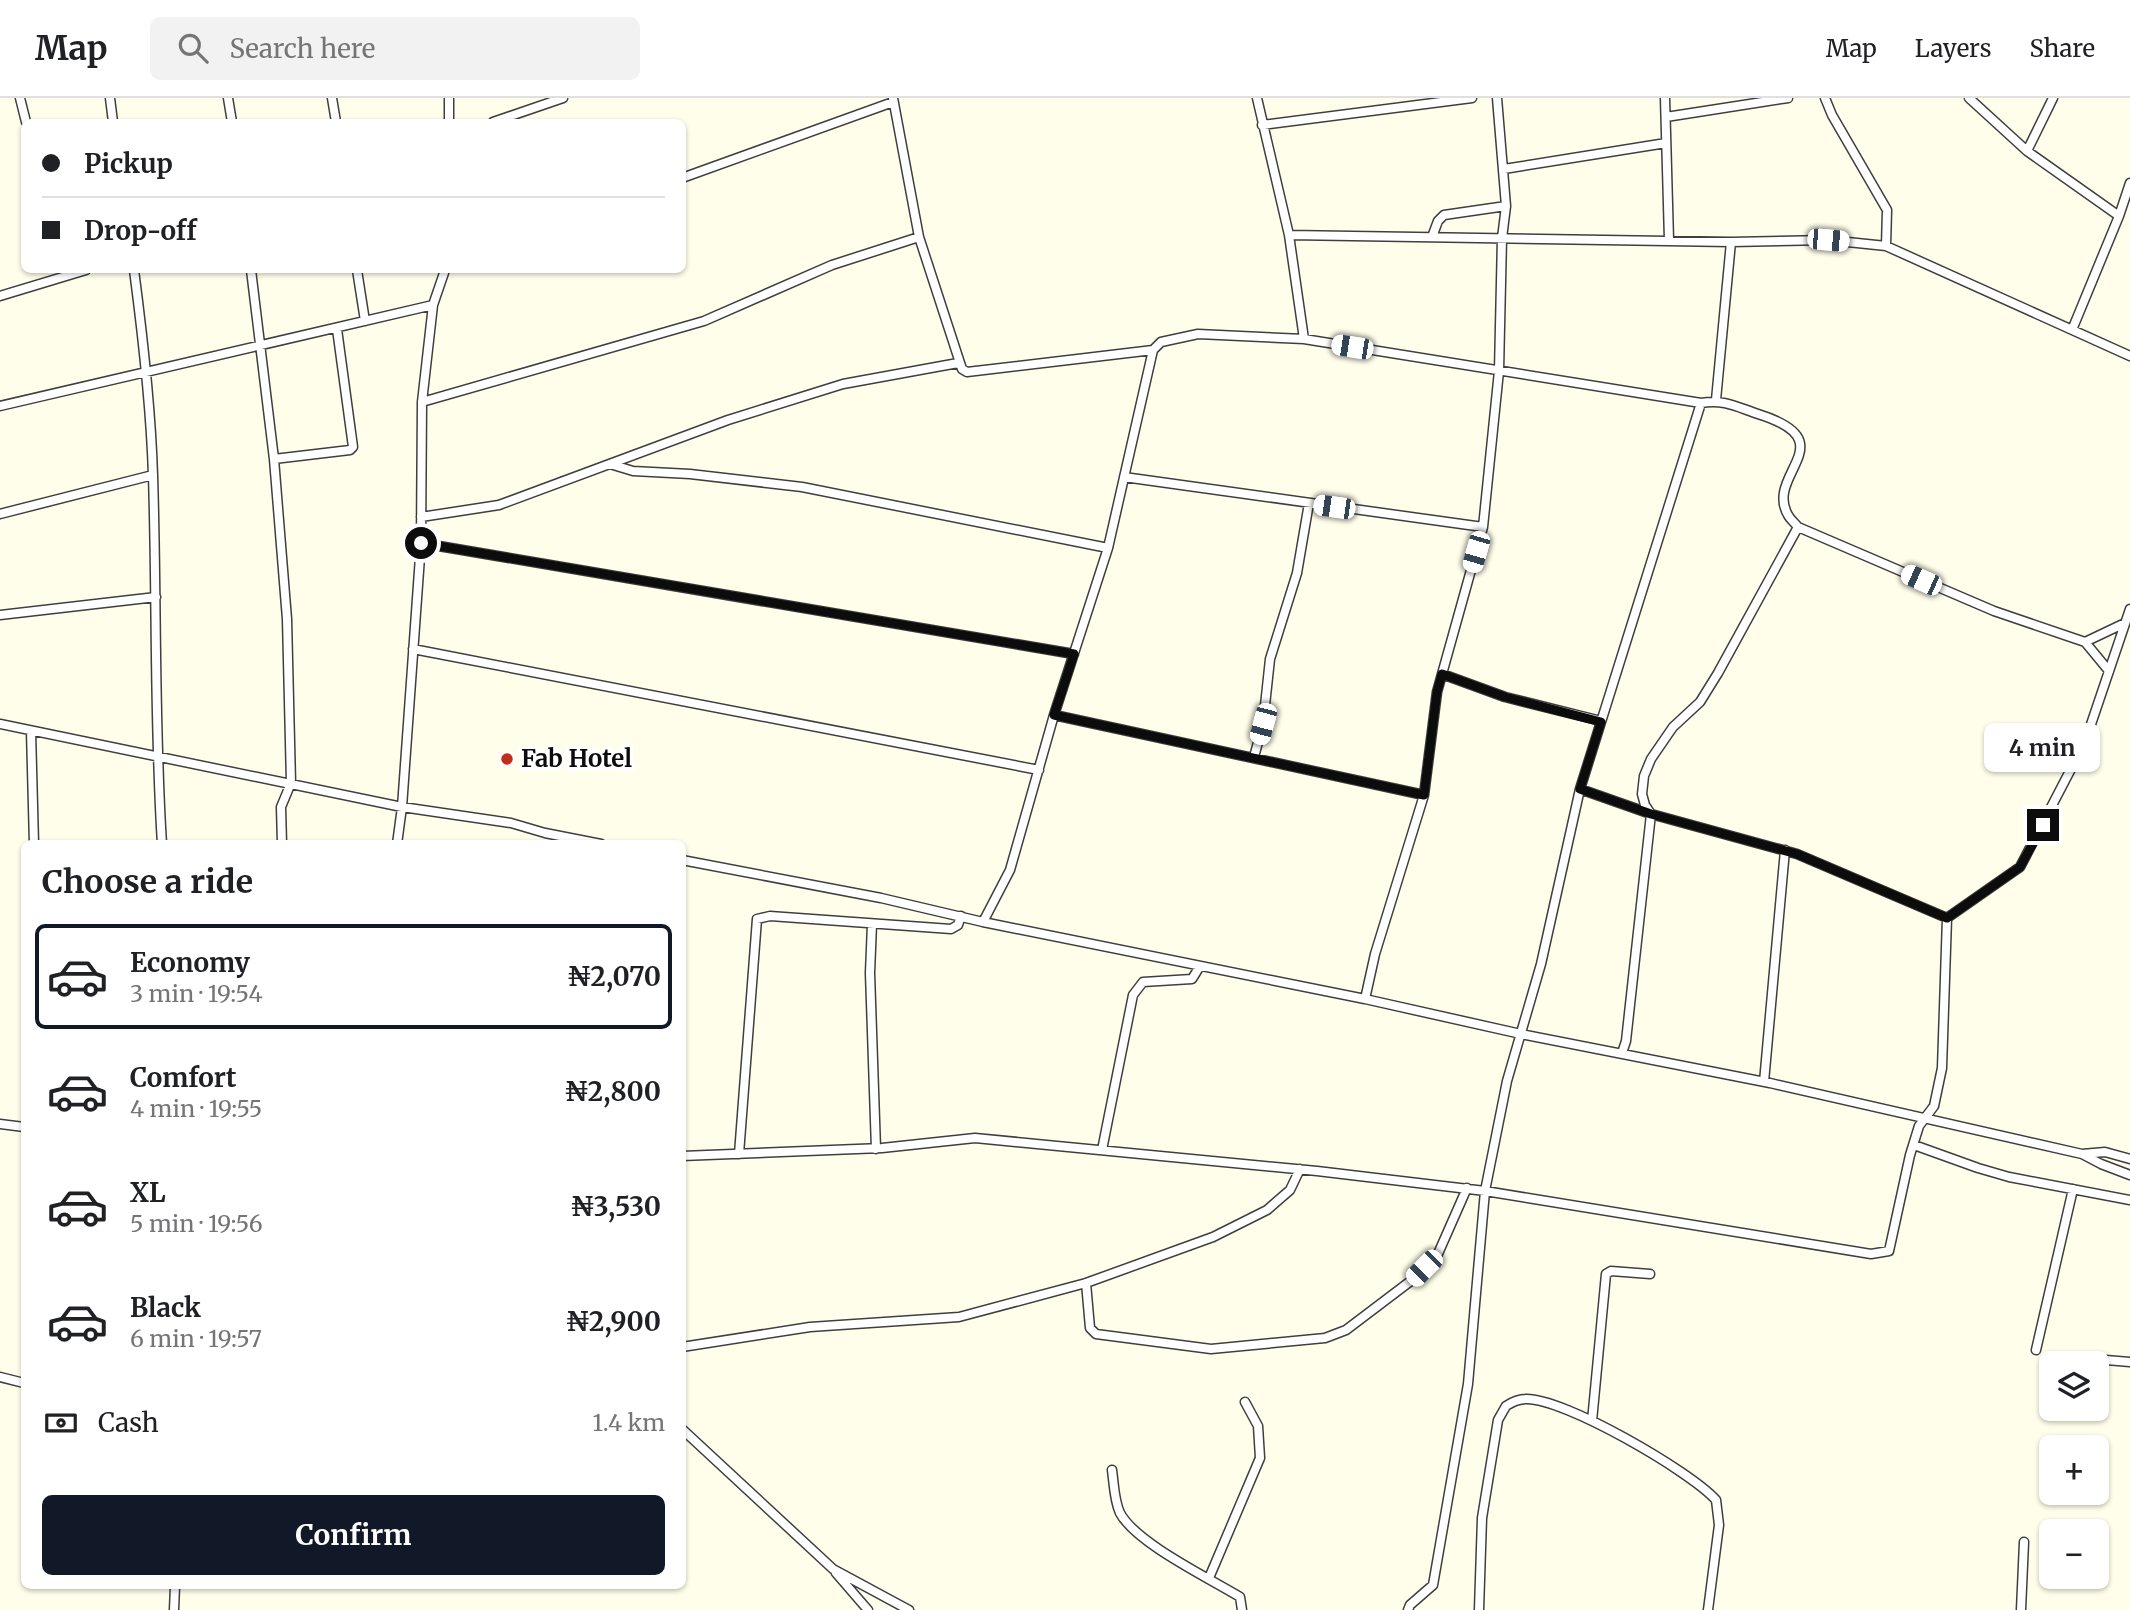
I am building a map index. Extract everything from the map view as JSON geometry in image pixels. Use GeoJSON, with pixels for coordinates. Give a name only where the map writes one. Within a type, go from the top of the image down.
{"type":"FeatureCollection","features":[{"type":"Feature","properties":{"kind":"street"},"geometry":{"type":"LineString","coordinates":[[20,98],[25,119]]}},
{"type":"Feature","properties":{"kind":"street"},"geometry":{"type":"LineString","coordinates":[[110,98],[113,119]]}},
{"type":"Feature","properties":{"kind":"street"},"geometry":{"type":"LineString","coordinates":[[228,98],[232,119]]}},
{"type":"Feature","properties":{"kind":"street"},"geometry":{"type":"LineString","coordinates":[[332,98],[336,119]]}},
{"type":"Feature","properties":{"kind":"street"},"geometry":{"type":"LineString","coordinates":[[449,98],[450,119]]}},
{"type":"Feature","properties":{"kind":"street"},"geometry":{"type":"LineString","coordinates":[[502,119],[563,98]]}},
{"type":"Feature","properties":{"kind":"street"},"geometry":{"type":"LineString","coordinates":[[1257,98],[1289,235],[1304,339]]}},
{"type":"Feature","properties":{"kind":"street"},"geometry":{"type":"LineString","coordinates":[[1262,125],[1472,98]]}},
{"type":"Feature","properties":{"kind":"street"},"geometry":{"type":"LineString","coordinates":[[1365,999],[1375,954],[1424,795],[1437,692],[1483,527],[1499,371],[1506,206],[1497,98]]}},
{"type":"Feature","properties":{"kind":"street"},"geometry":{"type":"LineString","coordinates":[[1665,98],[1669,240]]}},
{"type":"Feature","properties":{"kind":"street"},"geometry":{"type":"LineString","coordinates":[[1666,117],[1788,98]]}},
{"type":"Feature","properties":{"kind":"street"},"geometry":{"type":"LineString","coordinates":[[1825,98],[1832,115],[1887,210],[1886,246]]}},
{"type":"Feature","properties":{"kind":"street"},"geometry":{"type":"LineString","coordinates":[[1969,98],[2027,151],[2119,216]]}},
{"type":"Feature","properties":{"kind":"street"},"geometry":{"type":"LineString","coordinates":[[2027,151],[2053,98]]}},
{"type":"Feature","properties":{"kind":"street"},"geometry":{"type":"LineString","coordinates":[[686,177],[893,100],[919,237],[958,363],[967,372],[1153,349],[1161,342],[1198,334],[1304,339],[1701,403],[1716,400],[1780,421],[1795,430],[1800,447],[1784,495],[1787,514],[1798,527],[1994,611],[2085,642],[2109,671]]}},
{"type":"Feature","properties":{"kind":"street"},"geometry":{"type":"LineString","coordinates":[[1504,169],[1666,143]]}},
{"type":"Feature","properties":{"kind":"street"},"geometry":{"type":"LineString","coordinates":[[2072,330],[2130,183]]}},
{"type":"Feature","properties":{"kind":"street"},"geometry":{"type":"LineString","coordinates":[[1433,237],[1438,221],[1444,215],[1506,206]]}},
{"type":"Feature","properties":{"kind":"street"},"geometry":{"type":"LineString","coordinates":[[1289,235],[1731,242],[1828,240],[1886,246],[2130,356]]}},
{"type":"Feature","properties":{"kind":"street"},"geometry":{"type":"LineString","coordinates":[[422,402],[704,321],[832,265],[919,237]]}},
{"type":"Feature","properties":{"kind":"street"},"geometry":{"type":"LineString","coordinates":[[1716,400],[1731,242]]}},
{"type":"Feature","properties":{"kind":"street"},"geometry":{"type":"LineString","coordinates":[[0,296],[62,273]]}},
{"type":"Feature","properties":{"kind":"street"},"geometry":{"type":"LineString","coordinates":[[134,273],[147,371],[153,475],[156,755],[162,840]]}},
{"type":"Feature","properties":{"kind":"street"},"geometry":{"type":"LineString","coordinates":[[251,273],[274,459],[287,619],[291,783],[281,807],[282,840]]}},
{"type":"Feature","properties":{"kind":"street"},"geometry":{"type":"LineString","coordinates":[[357,273],[365,321]]}},
{"type":"Feature","properties":{"kind":"street"},"geometry":{"type":"LineString","coordinates":[[398,840],[421,543],[422,402],[433,305],[444,273]]}},
{"type":"Feature","properties":{"kind":"street"},"geometry":{"type":"LineString","coordinates":[[0,406],[433,305]]}},
{"type":"Feature","properties":{"kind":"street"},"geometry":{"type":"LineString","coordinates":[[274,459],[350,450],[352,447],[337,329]]}},
{"type":"Feature","properties":{"kind":"street"},"geometry":{"type":"LineString","coordinates":[[983,922],[1010,870],[1054,715],[1108,548],[1153,349]]}},
{"type":"Feature","properties":{"kind":"street"},"geometry":{"type":"LineString","coordinates":[[421,517],[499,505],[728,420],[843,384],[958,363]]}},
{"type":"Feature","properties":{"kind":"street"},"geometry":{"type":"LineString","coordinates":[[1408,1610],[1410,1605],[1433,1585],[1468,1384],[1485,1191],[1509,1073],[1541,964],[1580,789],[1701,403]]}},
{"type":"Feature","properties":{"kind":"street"},"geometry":{"type":"LineString","coordinates":[[610,464],[633,471],[690,474],[802,487],[1108,548]]}},
{"type":"Feature","properties":{"kind":"street"},"geometry":{"type":"LineString","coordinates":[[0,514],[153,475]]}},
{"type":"Feature","properties":{"kind":"street"},"geometry":{"type":"LineString","coordinates":[[1124,477],[1483,527]]}},
{"type":"Feature","properties":{"kind":"street"},"geometry":{"type":"LineString","coordinates":[[1254,757],[1263,724],[1270,659],[1297,573],[1309,503]]}},
{"type":"Feature","properties":{"kind":"street"},"geometry":{"type":"LineString","coordinates":[[1622,1053],[1626,1041],[1651,814],[1642,794],[1644,776],[1651,759],[1673,727],[1700,702],[1718,673],[1798,527]]}},
{"type":"Feature","properties":{"kind":"street"},"geometry":{"type":"LineString","coordinates":[[421,543],[1074,654]]}},
{"type":"Feature","properties":{"kind":"street"},"geometry":{"type":"LineString","coordinates":[[0,615],[156,597]]}},
{"type":"Feature","properties":{"kind":"street"},"geometry":{"type":"LineString","coordinates":[[1947,918],[2020,867],[2085,742],[2130,609]]}},
{"type":"Feature","properties":{"kind":"street"},"geometry":{"type":"LineString","coordinates":[[2085,642],[2125,623]]}},
{"type":"Feature","properties":{"kind":"street"},"geometry":{"type":"LineString","coordinates":[[413,649],[1039,770]]}},
{"type":"Feature","properties":{"kind":"street"},"geometry":{"type":"LineString","coordinates":[[1442,674],[1505,697],[1601,722]]}},
{"type":"Feature","properties":{"kind":"street"},"geometry":{"type":"LineString","coordinates":[[1054,715],[1424,795]]}},
{"type":"Feature","properties":{"kind":"street"},"geometry":{"type":"LineString","coordinates":[[0,724],[402,807],[512,823],[581,840]]}},
{"type":"Feature","properties":{"kind":"street"},"geometry":{"type":"LineString","coordinates":[[31,731],[34,840]]}},
{"type":"Feature","properties":{"kind":"street"},"geometry":{"type":"LineString","coordinates":[[1580,789],[1651,814],[1785,850],[1947,918]]}},
{"type":"Feature","properties":{"kind":"street"},"geometry":{"type":"LineString","coordinates":[[1764,1082],[1785,850]]}},
{"type":"Feature","properties":{"kind":"street"},"geometry":{"type":"LineString","coordinates":[[686,861],[881,898],[983,922],[1926,1117],[2082,1154],[2130,1175]]}},
{"type":"Feature","properties":{"kind":"street"},"geometry":{"type":"LineString","coordinates":[[739,1154],[757,919],[770,916],[951,929],[958,925],[961,916]]}},
{"type":"Feature","properties":{"kind":"street"},"geometry":{"type":"LineString","coordinates":[[686,1156],[876,1149],[975,1138],[1468,1188],[1871,1254],[1889,1251],[1919,1126],[1934,1106],[1942,1068],[1947,918]]}},
{"type":"Feature","properties":{"kind":"street"},"geometry":{"type":"LineString","coordinates":[[872,924],[870,973],[876,1149]]}},
{"type":"Feature","properties":{"kind":"street"},"geometry":{"type":"LineString","coordinates":[[1102,1150],[1133,995],[1143,982],[1192,979],[1200,965]]}},
{"type":"Feature","properties":{"kind":"street"},"geometry":{"type":"LineString","coordinates":[[0,1124],[21,1127]]}},
{"type":"Feature","properties":{"kind":"street"},"geometry":{"type":"LineString","coordinates":[[1914,1145],[1978,1168],[2037,1183],[2130,1200]]}},
{"type":"Feature","properties":{"kind":"street"},"geometry":{"type":"LineString","coordinates":[[2082,1154],[2105,1152],[2130,1159]]}},
{"type":"Feature","properties":{"kind":"street"},"geometry":{"type":"LineString","coordinates":[[686,1346],[810,1327],[959,1317],[1086,1283],[1213,1237],[1267,1210],[1290,1190],[1300,1169]]}},
{"type":"Feature","properties":{"kind":"street"},"geometry":{"type":"LineString","coordinates":[[1086,1283],[1090,1328],[1096,1334],[1211,1349],[1325,1338],[1346,1330],[1412,1280],[1437,1256],[1468,1188]]}},
{"type":"Feature","properties":{"kind":"street"},"geometry":{"type":"LineString","coordinates":[[2036,1350],[2073,1189]]}},
{"type":"Feature","properties":{"kind":"street"},"geometry":{"type":"LineString","coordinates":[[1592,1421],[1606,1274],[1611,1271],[1650,1273]]}},
{"type":"Feature","properties":{"kind":"street"},"geometry":{"type":"LineString","coordinates":[[2109,1360],[2130,1362]]}},
{"type":"Feature","properties":{"kind":"street"},"geometry":{"type":"LineString","coordinates":[[0,1377],[21,1382]]}},
{"type":"Feature","properties":{"kind":"street"},"geometry":{"type":"LineString","coordinates":[[1479,1610],[1482,1518],[1498,1420],[1506,1406],[1527,1399],[1571,1410],[1592,1421],[1679,1469],[1716,1500],[1719,1525],[1708,1610]]}},
{"type":"Feature","properties":{"kind":"street"},"geometry":{"type":"LineString","coordinates":[[1209,1578],[1260,1458],[1258,1426],[1245,1402]]}},
{"type":"Feature","properties":{"kind":"street"},"geometry":{"type":"LineString","coordinates":[[686,1433],[833,1569],[868,1610]]}},
{"type":"Feature","properties":{"kind":"street"},"geometry":{"type":"LineString","coordinates":[[1112,1470],[1120,1513],[1131,1527],[1170,1556],[1240,1597],[1242,1610]]}},
{"type":"Feature","properties":{"kind":"street"},"geometry":{"type":"LineString","coordinates":[[2021,1610],[2024,1542]]}},
{"type":"Feature","properties":{"kind":"street"},"geometry":{"type":"LineString","coordinates":[[833,1569],[909,1610]]}},
{"type":"Feature","properties":{"kind":"street"},"geometry":{"type":"LineString","coordinates":[[174,1610],[175,1589]]}},
{"type":"Feature","properties":{"kind":"place","name":"Fab Hotel"},"geometry":{"type":"Point","coordinates":[507,759]}},
{"type":"Feature","properties":{"kind":"route"},"geometry":{"type":"LineString","coordinates":[[421,543],[1074,654],[1054,715],[1424,795],[1437,692],[1442,674],[1505,697],[1601,722],[1580,789],[1651,814],[1797,854],[1947,918],[2020,867],[2043,825]]}}]}
